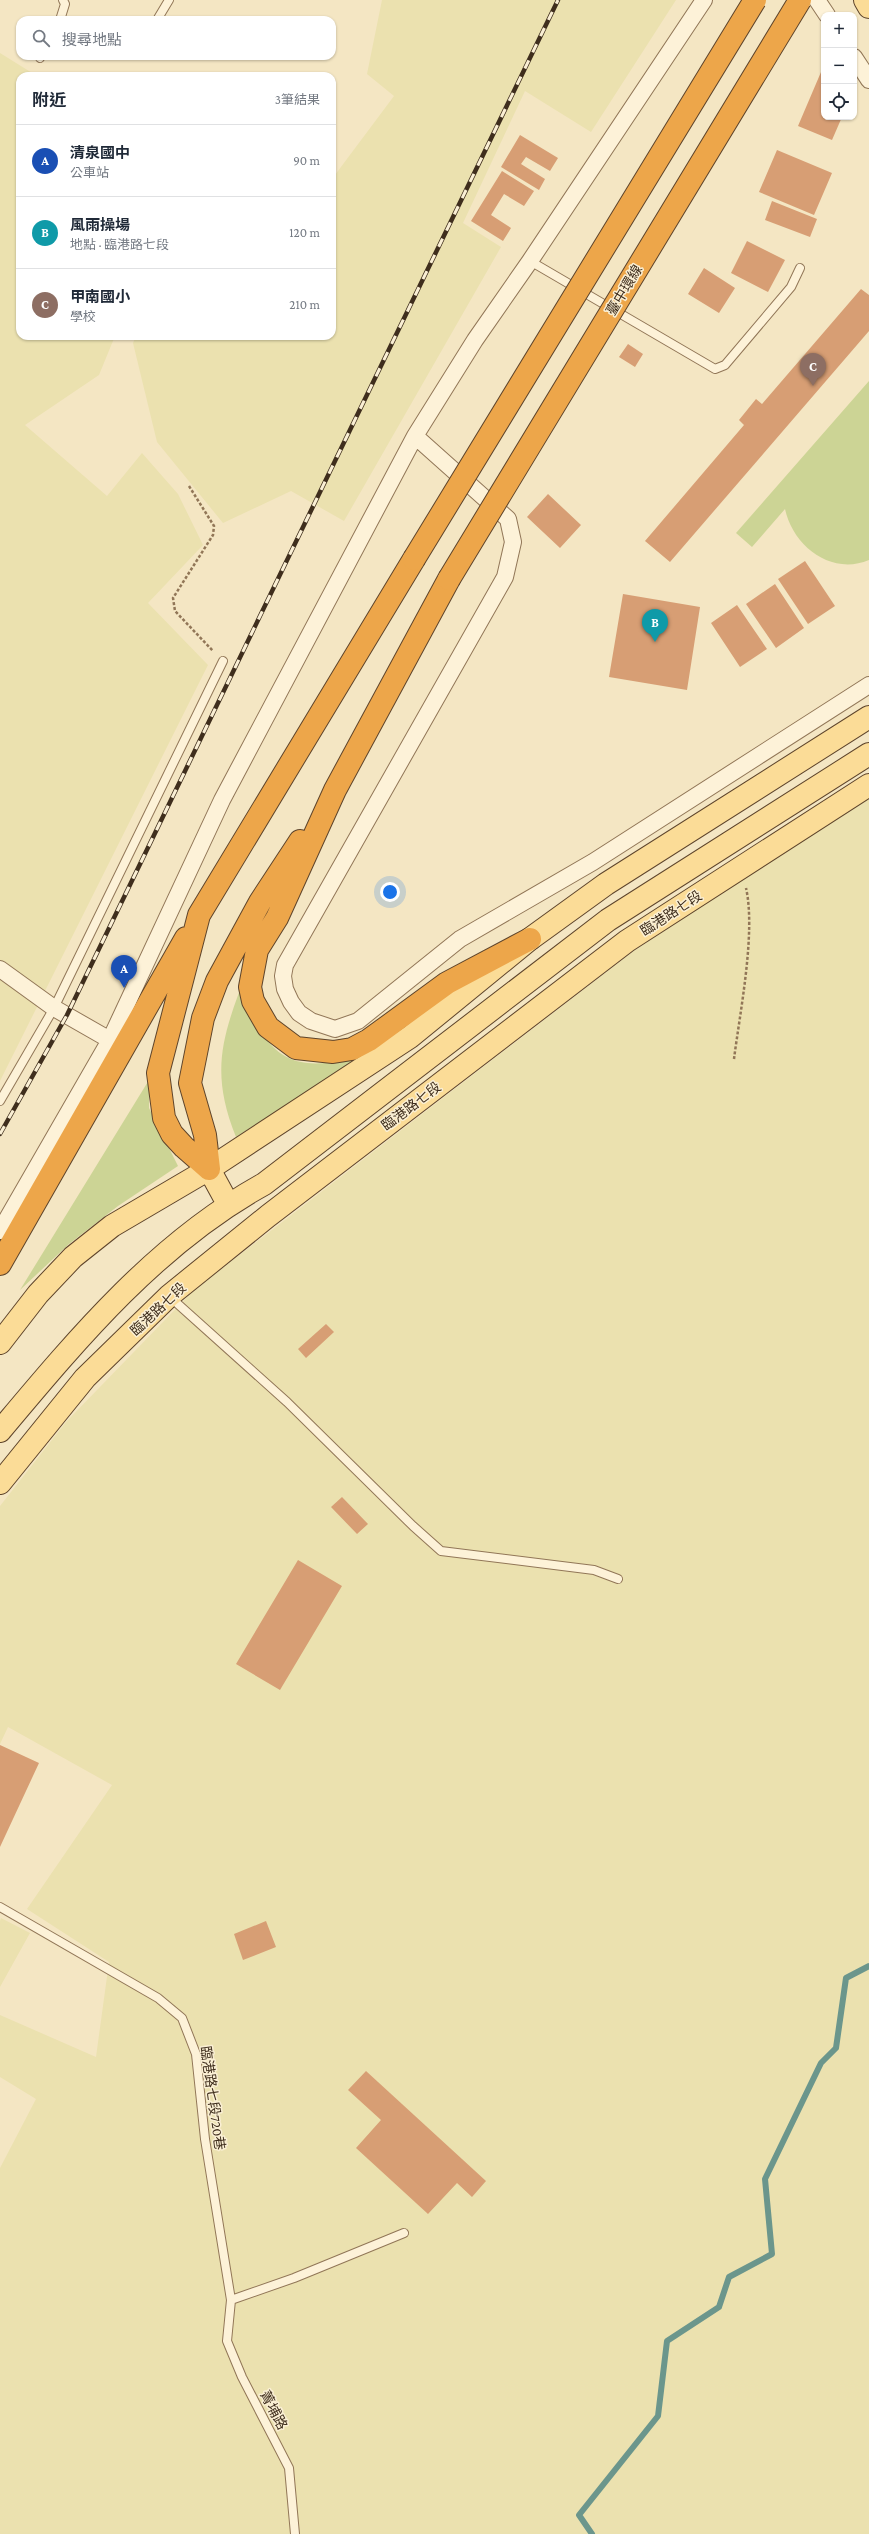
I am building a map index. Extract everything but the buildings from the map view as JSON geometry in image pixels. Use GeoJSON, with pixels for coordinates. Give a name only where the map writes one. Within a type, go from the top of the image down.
{"type":"FeatureCollection","features":[{"type":"Feature","properties":{"kind":"highway"},"geometry":{"type":"LineString","coordinates":[[0,1264],[199,915],[755,0]]}},
{"type":"Feature","properties":{"kind":"highway","name":"臺中環線"},"geometry":{"type":"LineString","coordinates":[[335,790],[449,579],[800,0]]}},
{"type":"Feature","properties":{"kind":"highway"},"geometry":{"type":"LineString","coordinates":[[208,1169],[205,1135],[190,1083],[203,1018],[217,981],[260,902],[335,790]]}},
{"type":"Feature","properties":{"kind":"highway"},"geometry":{"type":"LineString","coordinates":[[335,790],[278,918],[257,950],[250,987],[253,1001],[268,1027],[281,1038],[296,1048],[316,1052],[333,1052],[352,1049],[369,1040],[447,983],[530,939]]}},
{"type":"Feature","properties":{"kind":"highway"},"geometry":{"type":"LineString","coordinates":[[199,915],[158,1073],[164,1118],[180,1143],[208,1169]]}},
{"type":"Feature","properties":{"kind":"main road"},"geometry":{"type":"LineString","coordinates":[[865,0],[869,7]]}},
{"type":"Feature","properties":{"kind":"main road"},"geometry":{"type":"LineString","coordinates":[[0,1343],[38,1294],[73,1257],[112,1226],[208,1169],[410,1037],[530,939],[606,884],[869,718]]}},
{"type":"Feature","properties":{"kind":"main road","name":"臨港路七段"},"geometry":{"type":"LineString","coordinates":[[0,1431],[65,1353],[128,1286],[228,1204],[264,1184],[608,920],[869,754]]}},
{"type":"Feature","properties":{"kind":"main road","name":"臨港路七段"},"geometry":{"type":"LineString","coordinates":[[0,1483],[85,1378],[169,1296],[268,1216],[627,942],[869,785]]}},
{"type":"Feature","properties":{"kind":"main road"},"geometry":{"type":"LineString","coordinates":[[608,920],[627,942]]}},
{"type":"Feature","properties":{"kind":"main road"},"geometry":{"type":"LineString","coordinates":[[208,1169],[228,1204]]}},
{"type":"Feature","properties":{"kind":"street"},"geometry":{"type":"LineString","coordinates":[[0,1231],[110,1040],[222,800],[415,436],[475,340],[530,261],[704,0]]}},
{"type":"Feature","properties":{"kind":"street"},"geometry":{"type":"LineString","coordinates":[[817,0],[825,12]]}},
{"type":"Feature","properties":{"kind":"street"},"geometry":{"type":"LineString","coordinates":[[857,62],[869,80]]}},
{"type":"Feature","properties":{"kind":"street"},"geometry":{"type":"LineString","coordinates":[[415,436],[508,519],[513,542],[505,577],[285,965],[283,976],[290,1002],[299,1013],[311,1021],[335,1029],[358,1022],[460,939],[594,862],[869,685]]}},
{"type":"Feature","properties":{"kind":"street"},"geometry":{"type":"LineString","coordinates":[[0,968],[54,1008],[110,1040]]}},
{"type":"Feature","properties":{"kind":"lane"},"geometry":{"type":"LineString","coordinates":[[61,16],[64,4],[63,0]]}},
{"type":"Feature","properties":{"kind":"lane"},"geometry":{"type":"LineString","coordinates":[[159,16],[169,0]]}},
{"type":"Feature","properties":{"kind":"lane"},"geometry":{"type":"LineString","coordinates":[[530,261],[715,369],[725,364],[791,287],[800,268]]}},
{"type":"Feature","properties":{"kind":"lane"},"geometry":{"type":"LineString","coordinates":[[0,1102],[54,1008],[223,661]]}},
{"type":"Feature","properties":{"kind":"lane"},"geometry":{"type":"LineString","coordinates":[[169,1296],[287,1402],[413,1526],[441,1551],[594,1570],[618,1579]]}},
{"type":"Feature","properties":{"kind":"lane","name":"臨港路七段720巷"},"geometry":{"type":"LineString","coordinates":[[0,1907],[158,1998],[182,2018],[196,2054],[204,2139],[231,2300]]}},
{"type":"Feature","properties":{"kind":"lane"},"geometry":{"type":"LineString","coordinates":[[231,2300],[294,2278],[404,2233]]}},
{"type":"Feature","properties":{"kind":"lane","name":"菁埔路"},"geometry":{"type":"LineString","coordinates":[[231,2300],[227,2341],[242,2377],[289,2468],[296,2534]]}},
{"type":"Feature","properties":{"kind":"path"},"geometry":{"type":"LineString","coordinates":[[189,486],[214,526],[213,535],[173,598],[175,611],[223,661]]}},
{"type":"Feature","properties":{"kind":"path"},"geometry":{"type":"LineString","coordinates":[[734,1059],[746,958],[750,903],[742,868]]}},
{"type":"Feature","properties":{"kind":"shaded area"},"geometry":{"type":"Polygon","coordinates":[[[382,0],[676,0],[591,132],[525,91],[463,223],[501,247],[344,521],[291,491],[223,523],[157,442],[133,343],[134,340],[336,340],[336,174],[394,96],[367,74],[382,0]]]}},
{"type":"Feature","properties":{"kind":"shaded area"},"geometry":{"type":"Polygon","coordinates":[[[0,53],[31,72],[16,72],[16,340],[113,340],[99,375],[25,425],[107,496],[142,453],[178,494],[203,545],[148,603],[208,665],[0,1081],[0,53]]]}},
{"type":"Feature","properties":{"kind":"shaded area"},"geometry":{"type":"Polygon","coordinates":[[[869,797],[869,2534],[0,2534],[0,2168],[36,2099],[0,2077],[0,2015],[96,2057],[109,1962],[27,1909],[112,1785],[8,1727],[0,1744],[0,1506],[66,1422],[194,1290],[635,950],[869,797]]]}},
{"type":"Feature","properties":{"kind":"shaded area"},"geometry":{"type":"Polygon","coordinates":[[[1,1918],[30,1933],[0,1987],[0,1921],[1,1918]]]}},
{"type":"Feature","properties":{"kind":"green space"},"geometry":{"type":"Polygon","coordinates":[[[869,381],[869,560],[855,564],[841,564],[828,561],[816,554],[805,546],[796,535],[789,522],[785,509],[752,547],[736,533],[869,381]]]}},
{"type":"Feature","properties":{"kind":"green space"},"geometry":{"type":"Polygon","coordinates":[[[247,971],[255,1011],[261,1031],[271,1045],[283,1055],[295,1061],[322,1063],[367,1054],[236,1137],[223,1092],[221,1072],[222,1053],[231,1015],[247,971]]]}},
{"type":"Feature","properties":{"kind":"green space"},"geometry":{"type":"Polygon","coordinates":[[[149,1080],[149,1108],[178,1166],[118,1206],[69,1244],[20,1290],[149,1080]]]}},
{"type":"Feature","properties":{"kind":"waterway"},"geometry":{"type":"LineString","coordinates":[[592,2534],[579,2515],[658,2416],[667,2341],[719,2307],[729,2277],[772,2254],[765,2179],[821,2063],[836,2048],[846,1978],[869,1966]]}},
{"type":"Feature","properties":{"kind":"railway"},"geometry":{"type":"LineString","coordinates":[[0,1134],[67,1015],[558,0]]}},
{"type":"Feature","properties":{"kind":"place","name":"甲南國小"},"geometry":{"type":"Point","coordinates":[813,386]}},
{"type":"Feature","properties":{"kind":"place","name":"風雨操場"},"geometry":{"type":"Point","coordinates":[655,642]}},
{"type":"Feature","properties":{"kind":"place","name":"清泉國中"},"geometry":{"type":"Point","coordinates":[124,988]}}]}
